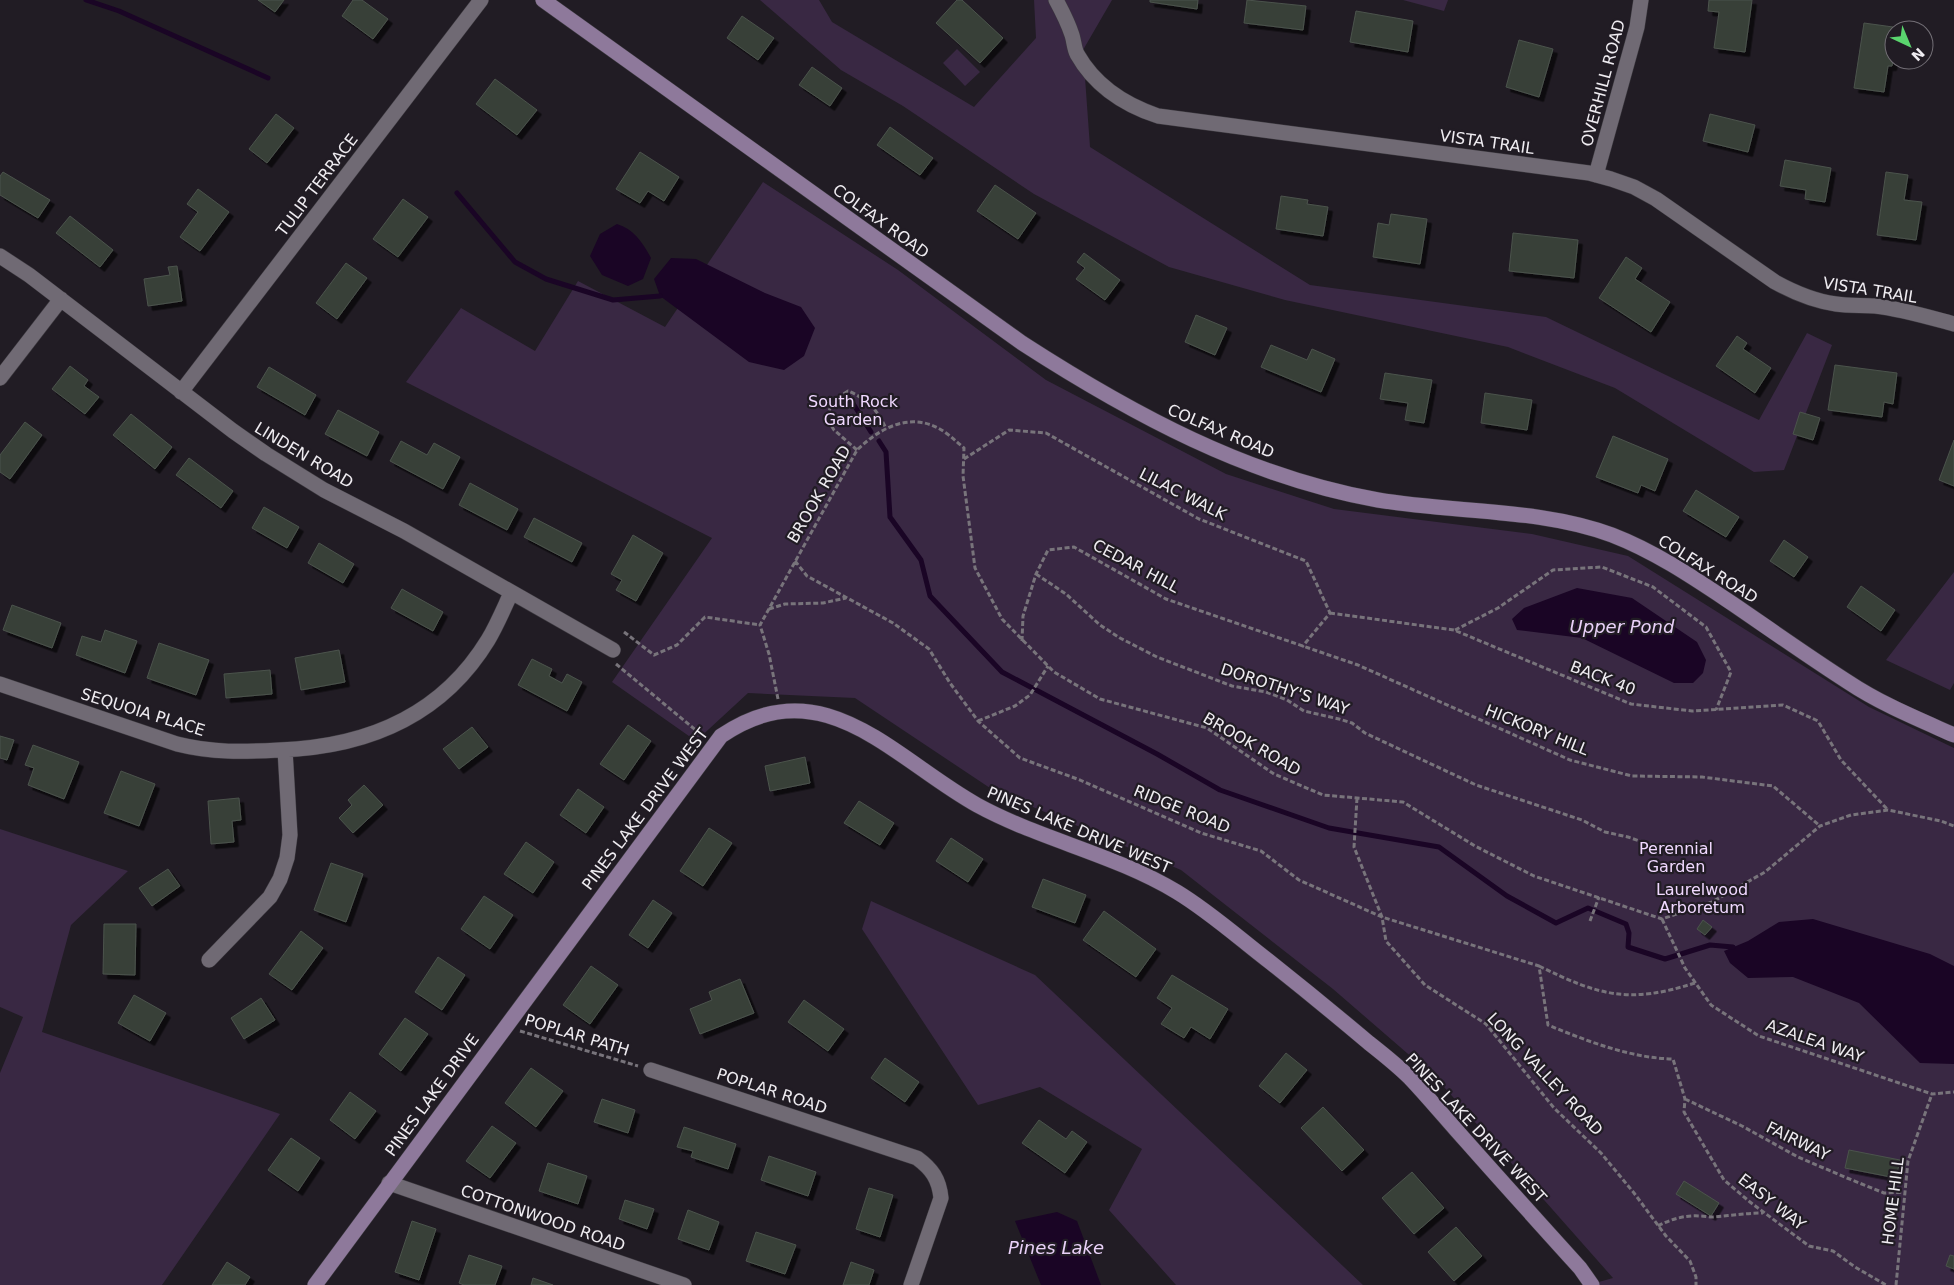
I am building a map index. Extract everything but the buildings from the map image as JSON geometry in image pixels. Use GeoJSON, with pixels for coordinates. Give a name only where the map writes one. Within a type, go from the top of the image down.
{"type":"FeatureCollection","features":[{"type":"Feature","properties":{"kind":"street","name":"TULIP TERRACE"},"geometry":{"type":"LineString","coordinates":[[181,392],[481,0]]}},
{"type":"Feature","properties":{"kind":"street","name":"COLFAX ROAD"},"geometry":{"type":"LineString","coordinates":[[543,0],[1022,344],[1078,380],[1136,412],[1195,441],[1254,466],[1297,481],[1339,492],[1381,500],[1542,517],[1576,524],[1609,534],[1643,548],[1686,572],[1850,684],[1889,706],[1954,735]]}},
{"type":"Feature","properties":{"kind":"street","name":"VISTA TRAIL"},"geometry":{"type":"LineString","coordinates":[[1056,0],[1072,36],[1076,52],[1088,70],[1120,100],[1158,116],[1596,175],[1634,187],[1656,199],[1775,282],[1796,293],[1838,304],[1875,306],[1909,312],[1954,324]]}},
{"type":"Feature","properties":{"kind":"street","name":"OVERHILL ROAD"},"geometry":{"type":"LineString","coordinates":[[1596,175],[1638,27],[1641,0]]}},
{"type":"Feature","properties":{"kind":"street","name":"LINDEN ROAD"},"geometry":{"type":"LineString","coordinates":[[0,256],[29,275],[181,392],[266,454],[324,490],[404,531],[511,593],[612,655]]}},
{"type":"Feature","properties":{"kind":"street"},"geometry":{"type":"LineString","coordinates":[[0,378],[61,299]]}},
{"type":"Feature","properties":{"kind":"street","name":"SEQUOIA PLACE"},"geometry":{"type":"LineString","coordinates":[[0,684],[178,744],[203,750],[228,752],[316,748],[375,734],[404,722],[430,705],[466,670],[488,640],[511,593]]}},
{"type":"Feature","properties":{"kind":"street","name":"PINES LAKE DRIVE WEST"},"geometry":{"type":"LineString","coordinates":[[579,927],[721,736],[738,724],[758,716],[780,712],[812,713],[852,724],[876,737],[975,804],[1002,818],[1153,878],[1180,894],[1236,935],[1323,1004],[1408,1076],[1580,1268],[1592,1285]]}},
{"type":"Feature","properties":{"kind":"street"},"geometry":{"type":"LineString","coordinates":[[209,960],[270,897],[280,879],[287,858],[290,835],[284,750]]}},
{"type":"Feature","properties":{"kind":"street","name":"PINES LAKE DRIVE"},"geometry":{"type":"LineString","coordinates":[[314,1285],[579,927]]}},
{"type":"Feature","properties":{"kind":"street","name":"POPLAR ROAD"},"geometry":{"type":"LineString","coordinates":[[651,1070],[917,1158],[922,1162],[935,1175],[940,1187],[941,1198],[911,1285]]}},
{"type":"Feature","properties":{"kind":"street","name":"COTTONWOOD ROAD"},"geometry":{"type":"LineString","coordinates":[[390,1183],[684,1285]]}},
{"type":"Feature","properties":{"kind":"path"},"geometry":{"type":"LineString","coordinates":[[857,450],[834,430],[827,419],[831,405],[838,398],[848,391],[854,394],[881,416],[886,429]]}},
{"type":"Feature","properties":{"kind":"path","name":"BROOK ROAD"},"geometry":{"type":"LineString","coordinates":[[760,625],[857,450],[871,436],[898,423],[923,422],[945,432],[964,448],[963,476],[975,568],[1002,619],[1054,672],[1100,699],[1207,728],[1274,774],[1323,795],[1403,802],[1476,846],[1526,872],[1662,919]]}},
{"type":"Feature","properties":{"kind":"path","name":"LILAC WALK"},"geometry":{"type":"LineString","coordinates":[[964,460],[1009,430],[1046,433],[1199,519],[1306,561],[1330,613]]}},
{"type":"Feature","properties":{"kind":"path","name":"CEDAR HILL"},"geometry":{"type":"LineString","coordinates":[[1022,641],[1023,616],[1036,574],[1048,550],[1074,547],[1166,599],[1302,647]]}},
{"type":"Feature","properties":{"kind":"path","name":"RIDGE ROAD"},"geometry":{"type":"LineString","coordinates":[[795,561],[807,576],[893,623],[929,648],[950,683],[978,721],[1020,758],[1080,780],[1201,834],[1261,851],[1299,880],[1382,917],[1539,966],[1569,981],[1602,992],[1633,996],[1669,991],[1696,983]]}},
{"type":"Feature","properties":{"kind":"path"},"geometry":{"type":"LineString","coordinates":[[1454,630],[1498,608],[1553,570],[1602,567],[1653,587],[1706,627],[1731,672],[1716,710]]}},
{"type":"Feature","properties":{"kind":"path","name":"DOROTHY'S WAY"},"geometry":{"type":"LineString","coordinates":[[1036,574],[1066,594],[1100,624],[1120,638],[1157,657],[1232,686],[1266,692],[1288,700],[1304,711],[1352,723],[1365,733],[1476,785],[1582,820],[1605,832],[1651,845]]}},
{"type":"Feature","properties":{"kind":"path"},"geometry":{"type":"LineString","coordinates":[[768,609],[785,604],[823,603],[847,598]]}},
{"type":"Feature","properties":{"kind":"path"},"geometry":{"type":"LineString","coordinates":[[1302,647],[1330,613]]}},
{"type":"Feature","properties":{"kind":"path","name":"BACK 40"},"geometry":{"type":"LineString","coordinates":[[1330,613],[1454,630],[1631,704],[1692,712],[1783,705],[1818,721],[1841,760],[1888,810]]}},
{"type":"Feature","properties":{"kind":"path"},"geometry":{"type":"LineString","coordinates":[[624,632],[654,655],[677,645],[705,618],[760,625],[769,654],[779,704]]}},
{"type":"Feature","properties":{"kind":"path","name":"HICKORY HILL"},"geometry":{"type":"LineString","coordinates":[[1302,647],[1358,665],[1570,760],[1632,776],[1702,776],[1773,786],[1820,826]]}},
{"type":"Feature","properties":{"kind":"path"},"geometry":{"type":"LineString","coordinates":[[612,655],[706,739]]}},
{"type":"Feature","properties":{"kind":"path"},"geometry":{"type":"LineString","coordinates":[[978,721],[1016,706],[1032,692],[1048,666]]}},
{"type":"Feature","properties":{"kind":"path","name":"LONG VALLEY ROAD"},"geometry":{"type":"LineString","coordinates":[[1357,798],[1354,844],[1382,917],[1386,941],[1424,985],[1486,1024],[1554,1108],[1601,1153],[1658,1226],[1690,1261],[1696,1278],[1696,1285]]}},
{"type":"Feature","properties":{"kind":"path"},"geometry":{"type":"LineString","coordinates":[[1662,919],[1712,902],[1765,872],[1820,826],[1851,815],[1888,810],[1941,821],[1954,826]]}},
{"type":"Feature","properties":{"kind":"path"},"geometry":{"type":"LineString","coordinates":[[1590,921],[1599,897]]}},
{"type":"Feature","properties":{"kind":"path","name":"AZALEA WAY"},"geometry":{"type":"LineString","coordinates":[[1662,919],[1683,964],[1711,1005],[1759,1036],[1932,1094],[1954,1092]]}},
{"type":"Feature","properties":{"kind":"path"},"geometry":{"type":"LineString","coordinates":[[1539,966],[1548,1025],[1589,1042],[1654,1058],[1673,1059],[1685,1099]]}},
{"type":"Feature","properties":{"kind":"path","name":"POPLAR PATH"},"geometry":{"type":"LineString","coordinates":[[505,1026],[651,1070]]}},
{"type":"Feature","properties":{"kind":"path","name":"HOME HILL"},"geometry":{"type":"LineString","coordinates":[[1896,1285],[1908,1161],[1932,1094]]}},
{"type":"Feature","properties":{"kind":"path","name":"FAIRWAY"},"geometry":{"type":"LineString","coordinates":[[1685,1099],[1742,1126],[1798,1157],[1839,1175],[1884,1193],[1905,1192]]}},
{"type":"Feature","properties":{"kind":"path","name":"EASY WAY"},"geometry":{"type":"LineString","coordinates":[[1685,1099],[1684,1112],[1724,1180],[1764,1213],[1809,1246],[1833,1251],[1855,1267],[1886,1285]]}},
{"type":"Feature","properties":{"kind":"path"},"geometry":{"type":"LineString","coordinates":[[1658,1226],[1667,1221],[1687,1216],[1702,1215],[1710,1217],[1740,1213],[1764,1213]]}},
{"type":"Feature","properties":{"kind":"green space"},"geometry":{"type":"Polygon","coordinates":[[[760,0],[819,0],[832,22],[974,107],[1036,38],[1034,0],[1112,0],[1083,50],[1090,147],[1310,285],[1546,317],[1759,420],[1807,333],[1832,345],[1784,470],[1754,472],[1615,388],[1508,347],[1285,300],[1169,267],[1034,194],[903,106],[841,70],[760,0]]]}},
{"type":"Feature","properties":{"kind":"green space"},"geometry":{"type":"Polygon","coordinates":[[[1403,0],[1448,0],[1444,11],[1403,0]]]}},
{"type":"Feature","properties":{"kind":"green space"},"geometry":{"type":"Polygon","coordinates":[[[957,49],[980,72],[965,86],[943,63],[957,49]]]}},
{"type":"Feature","properties":{"kind":"green space","name":"Laurelwood Arboretum"},"geometry":{"type":"Polygon","coordinates":[[[763,182],[898,270],[1046,380],[1226,474],[1334,509],[1532,534],[1628,556],[1869,707],[1954,748],[1954,1285],[1588,1285],[1613,1278],[1437,1079],[1333,989],[1181,870],[993,790],[855,698],[748,693],[696,741],[612,682],[712,538],[406,382],[461,308],[535,351],[578,281],[665,327],[763,182]]]}},
{"type":"Feature","properties":{"kind":"green space"},"geometry":{"type":"Polygon","coordinates":[[[1954,572],[1954,683],[1950,690],[1886,660],[1954,572]]]}},
{"type":"Feature","properties":{"kind":"green space"},"geometry":{"type":"Polygon","coordinates":[[[0,829],[128,871],[71,925],[42,1032],[280,1114],[162,1285],[0,1285],[0,1073],[23,1017],[0,1007],[0,829]]]}},
{"type":"Feature","properties":{"kind":"green space"},"geometry":{"type":"Polygon","coordinates":[[[871,901],[1035,975],[1363,1285],[1176,1285],[1109,1210],[1142,1149],[1040,1087],[978,1105],[862,929],[871,901]]]}},
{"type":"Feature","properties":{"kind":"water"},"geometry":{"type":"Polygon","coordinates":[[[617,224],[628,229],[637,237],[651,258],[643,279],[628,286],[602,275],[590,256],[600,234],[617,224]]]}},
{"type":"Feature","properties":{"kind":"water"},"geometry":{"type":"Polygon","coordinates":[[[671,258],[696,259],[765,293],[801,307],[815,328],[804,356],[784,370],[749,362],[660,296],[654,279],[671,258]]]}},
{"type":"Feature","properties":{"kind":"water","name":"Upper Pond"},"geometry":{"type":"Polygon","coordinates":[[[1577,588],[1632,598],[1697,642],[1706,660],[1703,673],[1693,683],[1674,683],[1582,638],[1517,630],[1512,619],[1524,608],[1577,588]]]}},
{"type":"Feature","properties":{"kind":"water"},"geometry":{"type":"Polygon","coordinates":[[[1813,919],[1930,954],[1954,966],[1954,1064],[1920,1063],[1859,1003],[1793,977],[1748,978],[1730,963],[1724,951],[1748,941],[1779,922],[1813,919]]]}},
{"type":"Feature","properties":{"kind":"water","name":"Pines Lake"},"geometry":{"type":"Polygon","coordinates":[[[1057,1212],[1077,1221],[1101,1285],[1041,1285],[1015,1221],[1057,1212]]]}},
{"type":"Feature","properties":{"kind":"waterway"},"geometry":{"type":"LineString","coordinates":[[86,0],[119,11],[268,78]]}},
{"type":"Feature","properties":{"kind":"waterway"},"geometry":{"type":"LineString","coordinates":[[457,193],[515,262],[546,279],[613,300],[660,296]]}},
{"type":"Feature","properties":{"kind":"waterway"},"geometry":{"type":"LineString","coordinates":[[847,394],[871,432]]}},
{"type":"Feature","properties":{"kind":"waterway"},"geometry":{"type":"LineString","coordinates":[[879,441],[886,452],[890,517],[921,560],[930,596],[1002,672],[1157,754],[1220,790],[1329,828],[1439,847],[1507,896],[1556,923],[1588,908],[1626,924],[1629,933],[1628,947],[1665,959],[1710,945],[1733,947]]}},
{"type":"Feature","properties":{"kind":"park label","name":"South Rock Garden"},"geometry":{"type":"Point","coordinates":[853,410]}},
{"type":"Feature","properties":{"kind":"park label","name":"Perennial Garden"},"geometry":{"type":"Point","coordinates":[1676,857]}}]}
